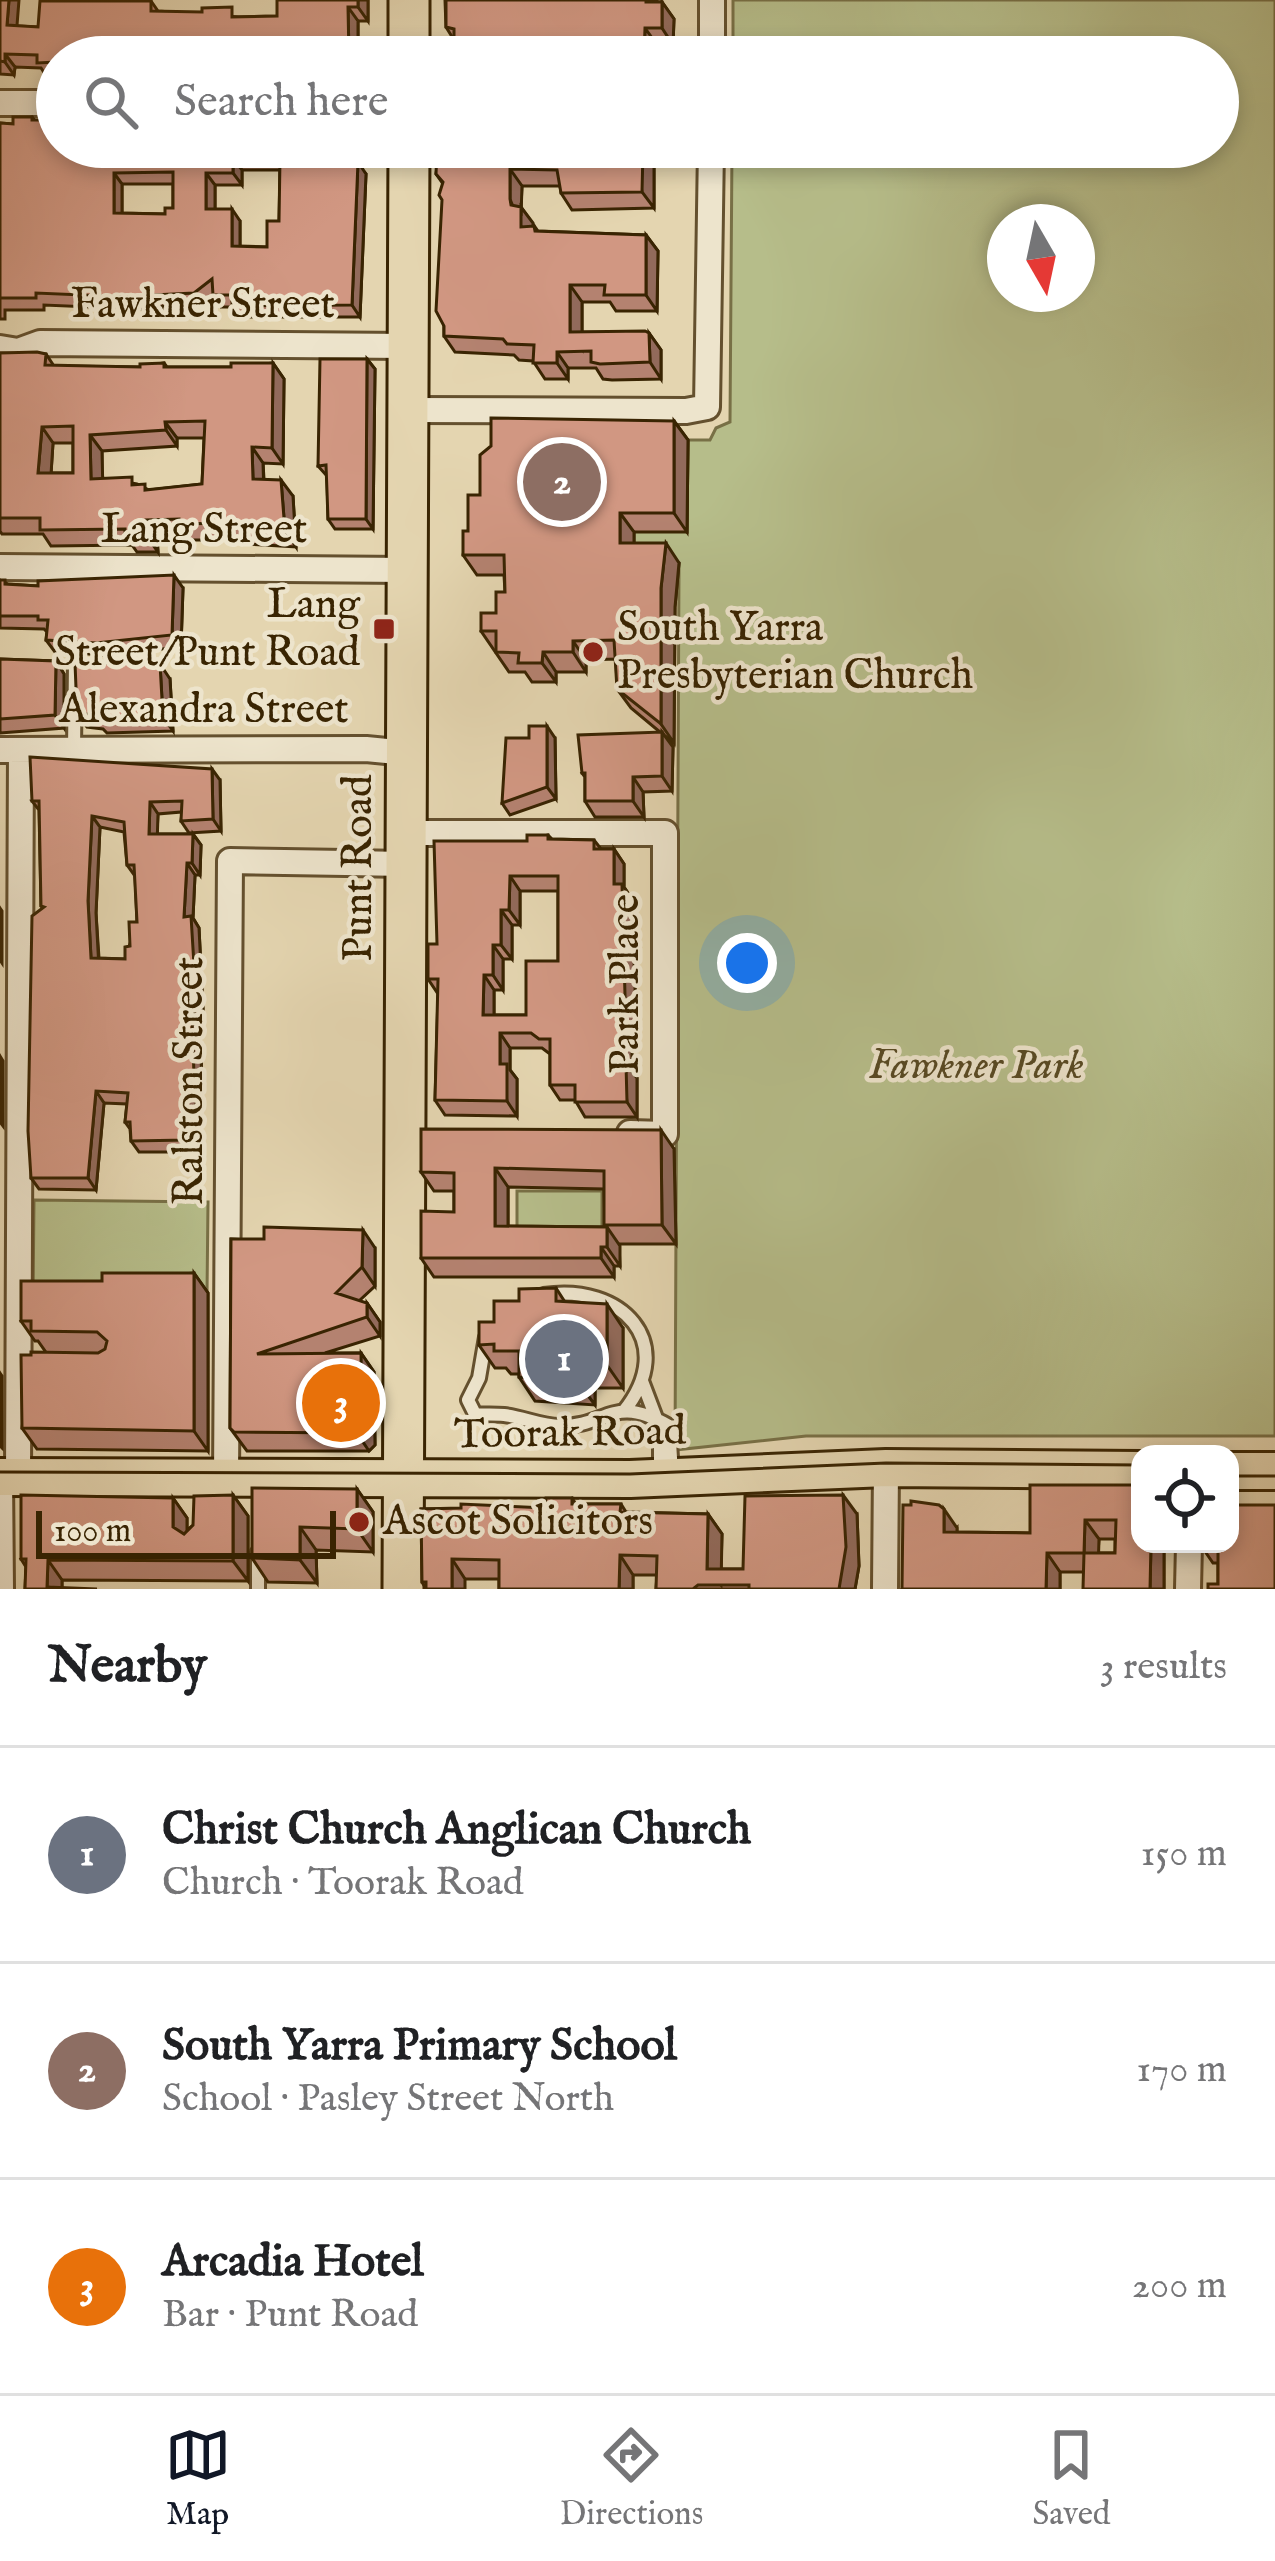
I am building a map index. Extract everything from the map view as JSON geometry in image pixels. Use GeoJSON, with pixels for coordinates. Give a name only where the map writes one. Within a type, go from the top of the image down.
{"type":"FeatureCollection","features":[{"type":"Feature","properties":{"kind":"highway"},"geometry":{"type":"LineString","coordinates":[[409,36],[410,0]]}},
{"type":"Feature","properties":{"kind":"highway","name":"Punt Road"},"geometry":{"type":"LineString","coordinates":[[403,1589],[417,1131],[407,849],[409,168]]}},
{"type":"Feature","properties":{"kind":"main road","name":"Toorak Road"},"geometry":{"type":"LineString","coordinates":[[6,1477],[666,1479],[886,1468],[1131,1470]]}},
{"type":"Feature","properties":{"kind":"main road"},"geometry":{"type":"LineString","coordinates":[[1239,1471],[1275,1471]]}},
{"type":"Feature","properties":{"kind":"street"},"geometry":{"type":"LineString","coordinates":[[712,0],[712,36]]}},
{"type":"Feature","properties":{"kind":"street"},"geometry":{"type":"LineString","coordinates":[[0,103],[36,103]]}},
{"type":"Feature","properties":{"kind":"street"},"geometry":{"type":"LineString","coordinates":[[407,410],[697,410],[709,404],[711,168]]}},
{"type":"Feature","properties":{"kind":"street","name":"Fawkner Street"},"geometry":{"type":"LineString","coordinates":[[0,347],[18,351],[40,343],[408,346]]}},
{"type":"Feature","properties":{"kind":"street","name":"Lang Street"},"geometry":{"type":"LineString","coordinates":[[0,567],[406,570]]}},
{"type":"Feature","properties":{"kind":"street","name":"Alexandra Street"},"geometry":{"type":"LineString","coordinates":[[10,750],[366,748],[407,752]]}},
{"type":"Feature","properties":{"kind":"street"},"geometry":{"type":"LineString","coordinates":[[1,1589],[17,1362],[10,750]]}},
{"type":"Feature","properties":{"kind":"street","name":"Park Place"},"geometry":{"type":"LineString","coordinates":[[407,849],[665,833],[665,1134],[594,1133]]}},
{"type":"Feature","properties":{"kind":"street","name":"Ralston Street"},"geometry":{"type":"LineString","coordinates":[[228,1481],[230,861],[407,849]]}},
{"type":"Feature","properties":{"kind":"street"},"geometry":{"type":"LineString","coordinates":[[885,1589],[886,1468]]}},
{"type":"Feature","properties":{"kind":"street"},"geometry":{"type":"LineString","coordinates":[[1188,1589],[1189,1553]]}},
{"type":"Feature","properties":{"kind":"lane"},"geometry":{"type":"LineString","coordinates":[[55,662],[81,663],[74,750]]}},
{"type":"Feature","properties":{"kind":"lane"},"geometry":{"type":"LineString","coordinates":[[521,1302],[556,1293],[575,1294],[616,1305],[633,1317],[645,1348],[642,1381],[624,1411]]}},
{"type":"Feature","properties":{"kind":"lane"},"geometry":{"type":"LineString","coordinates":[[494,1324],[484,1340],[479,1378],[468,1400],[475,1414],[557,1426],[624,1411],[658,1420],[669,1426],[671,1434],[666,1479]]}},
{"type":"Feature","properties":{"kind":"lane"},"geometry":{"type":"LineString","coordinates":[[642,1381],[658,1420]]}},
{"type":"Feature","properties":{"kind":"lane"},"geometry":{"type":"LineString","coordinates":[[258,1526],[258,1589]]}},
{"type":"Feature","properties":{"kind":"green space","name":"Fawkner Park"},"geometry":{"type":"Polygon","coordinates":[[[733,0],[1275,0],[1275,1436],[806,1436],[675,1450],[679,564],[653,563],[585,503],[687,532],[688,440],[710,440],[716,428],[730,422],[732,168],[1239,168],[1239,36],[733,36],[733,0]]]}},
{"type":"Feature","properties":{"kind":"green space"},"geometry":{"type":"Polygon","coordinates":[[[517,1191],[602,1191],[602,1236],[517,1236],[517,1191]]]}},
{"type":"Feature","properties":{"kind":"green space"},"geometry":{"type":"Polygon","coordinates":[[[34,1200],[208,1202],[207,1294],[33,1301],[34,1200]]]}},
{"type":"Feature","properties":{"kind":"building"},"geometry":{"type":"Polygon","coordinates":[[[0,0],[9,0],[7,25],[38,27],[40,1],[151,1],[151,11],[232,7],[232,17],[277,16],[277,0],[358,0],[358,7],[348,7],[349,36],[36,36],[36,55],[5,54],[5,62],[0,61],[0,0]]]}},
{"type":"Feature","properties":{"kind":"building"},"geometry":{"type":"Polygon","coordinates":[[[446,0],[662,2],[662,28],[645,28],[645,36],[454,36],[454,29],[446,27],[446,0]]]}},
{"type":"Feature","properties":{"kind":"building"},"geometry":{"type":"Polygon","coordinates":[[[13,117],[36,120],[36,168],[233,168],[233,173],[206,173],[206,209],[232,209],[232,246],[267,247],[267,221],[279,221],[280,168],[358,168],[352,305],[232,306],[232,295],[213,295],[212,279],[194,293],[154,298],[36,293],[36,298],[0,298],[0,123],[13,124],[13,117]],[[173,172],[114,173],[114,213],[165,214],[165,208],[173,208],[173,172]]]}},
{"type":"Feature","properties":{"kind":"building"},"geometry":{"type":"Polygon","coordinates":[[[436,168],[643,168],[642,192],[561,193],[557,170],[510,169],[510,199],[511,205],[521,207],[521,227],[534,226],[535,231],[646,235],[646,295],[604,295],[605,285],[570,285],[570,332],[645,331],[649,333],[650,362],[600,364],[591,362],[591,351],[557,352],[557,363],[533,363],[534,345],[444,336],[436,311],[443,182],[436,168]]]}},
{"type":"Feature","properties":{"kind":"building"},"geometry":{"type":"Polygon","coordinates":[[[0,353],[46,354],[45,365],[231,367],[231,363],[273,363],[272,448],[252,447],[253,479],[281,480],[285,531],[237,528],[230,523],[179,524],[179,519],[146,520],[146,535],[125,535],[125,529],[40,530],[40,518],[0,518],[0,353]],[[205,421],[165,422],[166,430],[90,435],[91,479],[132,477],[132,485],[145,484],[145,490],[202,484],[205,421]],[[73,426],[42,427],[38,473],[73,473],[73,426]]]}},
{"type":"Feature","properties":{"kind":"building"},"geometry":{"type":"Polygon","coordinates":[[[320,359],[367,359],[366,519],[328,519],[326,465],[318,466],[320,359]]]}},
{"type":"Feature","properties":{"kind":"building"},"geometry":{"type":"Polygon","coordinates":[[[491,418],[674,421],[674,513],[620,513],[620,543],[666,543],[661,588],[661,724],[617,689],[614,640],[573,641],[573,652],[543,652],[542,663],[518,663],[519,653],[496,652],[496,631],[481,631],[481,613],[496,613],[496,592],[505,592],[504,555],[463,555],[463,531],[468,531],[468,495],[480,495],[480,455],[491,446],[491,418]]]}},
{"type":"Feature","properties":{"kind":"building"},"geometry":{"type":"Polygon","coordinates":[[[174,575],[172,635],[96,643],[46,640],[48,620],[0,616],[0,580],[38,586],[38,581],[174,575]]]}},
{"type":"Feature","properties":{"kind":"building"},"geometry":{"type":"Polygon","coordinates":[[[0,659],[56,661],[55,715],[0,719],[0,659]]]}},
{"type":"Feature","properties":{"kind":"building"},"geometry":{"type":"Polygon","coordinates":[[[75,663],[160,664],[163,717],[97,719],[97,715],[77,713],[75,663]]]}},
{"type":"Feature","properties":{"kind":"building"},"geometry":{"type":"Polygon","coordinates":[[[529,726],[547,726],[547,787],[502,803],[506,738],[529,738],[529,726]]]}},
{"type":"Feature","properties":{"kind":"building"},"geometry":{"type":"Polygon","coordinates":[[[662,732],[662,776],[633,777],[633,801],[585,801],[578,735],[662,732]]]}},
{"type":"Feature","properties":{"kind":"building"},"geometry":{"type":"Polygon","coordinates":[[[30,757],[212,769],[213,819],[181,821],[182,801],[150,802],[149,834],[193,834],[184,917],[191,916],[196,998],[190,1042],[194,1078],[184,1102],[187,1140],[131,1141],[130,1122],[125,1122],[128,1093],[96,1091],[88,1178],[31,1178],[32,916],[44,907],[39,801],[32,801],[30,757]],[[92,816],[91,958],[125,959],[129,922],[137,922],[134,865],[127,865],[124,822],[92,816]]]}},
{"type":"Feature","properties":{"kind":"building"},"geometry":{"type":"Polygon","coordinates":[[[527,835],[548,835],[548,839],[594,840],[594,849],[614,849],[614,884],[622,884],[626,1032],[622,1032],[622,1064],[626,1064],[627,1102],[575,1102],[575,1085],[550,1085],[550,1039],[531,1033],[500,1033],[500,1064],[507,1064],[507,1101],[435,1100],[438,979],[428,979],[428,944],[437,944],[434,841],[527,841],[527,835]],[[510,876],[509,910],[501,910],[501,945],[493,945],[493,975],[484,975],[483,1015],[526,1015],[526,961],[558,961],[558,876],[510,876]]]}},
{"type":"Feature","properties":{"kind":"building"},"geometry":{"type":"Polygon","coordinates":[[[421,1129],[661,1130],[662,1225],[604,1225],[604,1171],[495,1168],[495,1226],[607,1227],[607,1247],[601,1247],[601,1258],[421,1258],[421,1211],[454,1212],[454,1173],[421,1172],[421,1129]]]}},
{"type":"Feature","properties":{"kind":"building"},"geometry":{"type":"Polygon","coordinates":[[[264,1227],[363,1230],[362,1267],[336,1293],[367,1303],[367,1317],[257,1354],[361,1353],[362,1427],[357,1433],[234,1432],[230,1428],[231,1239],[264,1239],[264,1227]]]}},
{"type":"Feature","properties":{"kind":"building"},"geometry":{"type":"Polygon","coordinates":[[[102,1273],[194,1273],[194,1431],[22,1428],[21,1355],[98,1353],[107,1341],[97,1332],[31,1331],[31,1321],[21,1321],[21,1281],[102,1281],[102,1273]]]}},
{"type":"Feature","properties":{"kind":"building"},"geometry":{"type":"Polygon","coordinates":[[[556,1288],[556,1301],[607,1304],[607,1365],[579,1364],[578,1382],[519,1377],[519,1351],[494,1351],[494,1344],[479,1345],[479,1322],[494,1322],[494,1301],[519,1301],[519,1289],[556,1288]]]}},
{"type":"Feature","properties":{"kind":"building"},"geometry":{"type":"Polygon","coordinates":[[[1030,1485],[1131,1485],[1131,1553],[1151,1553],[1150,1589],[1083,1589],[1084,1553],[1047,1553],[1046,1589],[902,1589],[903,1505],[911,1501],[939,1505],[944,1509],[944,1532],[1030,1533],[1030,1485]],[[1085,1520],[1084,1553],[1115,1553],[1116,1520],[1085,1520]]]}},
{"type":"Feature","properties":{"kind":"building"},"geometry":{"type":"Polygon","coordinates":[[[252,1488],[357,1489],[357,1529],[300,1527],[300,1560],[252,1558],[252,1488]]]}},
{"type":"Feature","properties":{"kind":"building"},"geometry":{"type":"Polygon","coordinates":[[[21,1495],[173,1498],[173,1527],[184,1534],[193,1525],[194,1496],[233,1495],[233,1561],[48,1560],[47,1587],[97,1589],[25,1589],[21,1495]]]}},
{"type":"Feature","properties":{"kind":"building"},"geometry":{"type":"Polygon","coordinates":[[[843,1495],[846,1547],[839,1589],[698,1585],[656,1589],[657,1556],[620,1555],[619,1589],[499,1589],[499,1560],[452,1559],[452,1589],[426,1589],[422,1582],[421,1509],[461,1508],[461,1504],[545,1508],[546,1498],[572,1498],[572,1504],[621,1504],[620,1512],[708,1514],[707,1569],[743,1569],[745,1496],[843,1495]]]}},
{"type":"Feature","properties":{"kind":"building"},"geometry":{"type":"Polygon","coordinates":[[[1239,1505],[1275,1505],[1275,1589],[1208,1589],[1208,1584],[1218,1584],[1218,1553],[1239,1553],[1239,1505]]]}},
{"type":"Feature","properties":{"kind":"tram line"},"geometry":{"type":"LineString","coordinates":[[0,1472],[630,1474],[886,1463],[1131,1465]]}},
{"type":"Feature","properties":{"kind":"tram line"},"geometry":{"type":"LineString","coordinates":[[1239,1476],[1275,1476]]}},
{"type":"Feature","properties":{"kind":"place","name":"South Yarra Primary School"},"geometry":{"type":"Point","coordinates":[562,482]}},
{"type":"Feature","properties":{"kind":"place","name":"Lang Street/Punt Road"},"geometry":{"type":"Point","coordinates":[384,629]}},
{"type":"Feature","properties":{"kind":"place","name":"South Yarra Presbyterian Church"},"geometry":{"type":"Point","coordinates":[593,652]}},
{"type":"Feature","properties":{"kind":"place","name":"Christ Church Anglican Church"},"geometry":{"type":"Point","coordinates":[564,1359]}},
{"type":"Feature","properties":{"kind":"place","name":"Arcadia Hotel"},"geometry":{"type":"Point","coordinates":[341,1403]}},
{"type":"Feature","properties":{"kind":"place","name":"Ascot Solicitors"},"geometry":{"type":"Point","coordinates":[359,1522]}}]}
